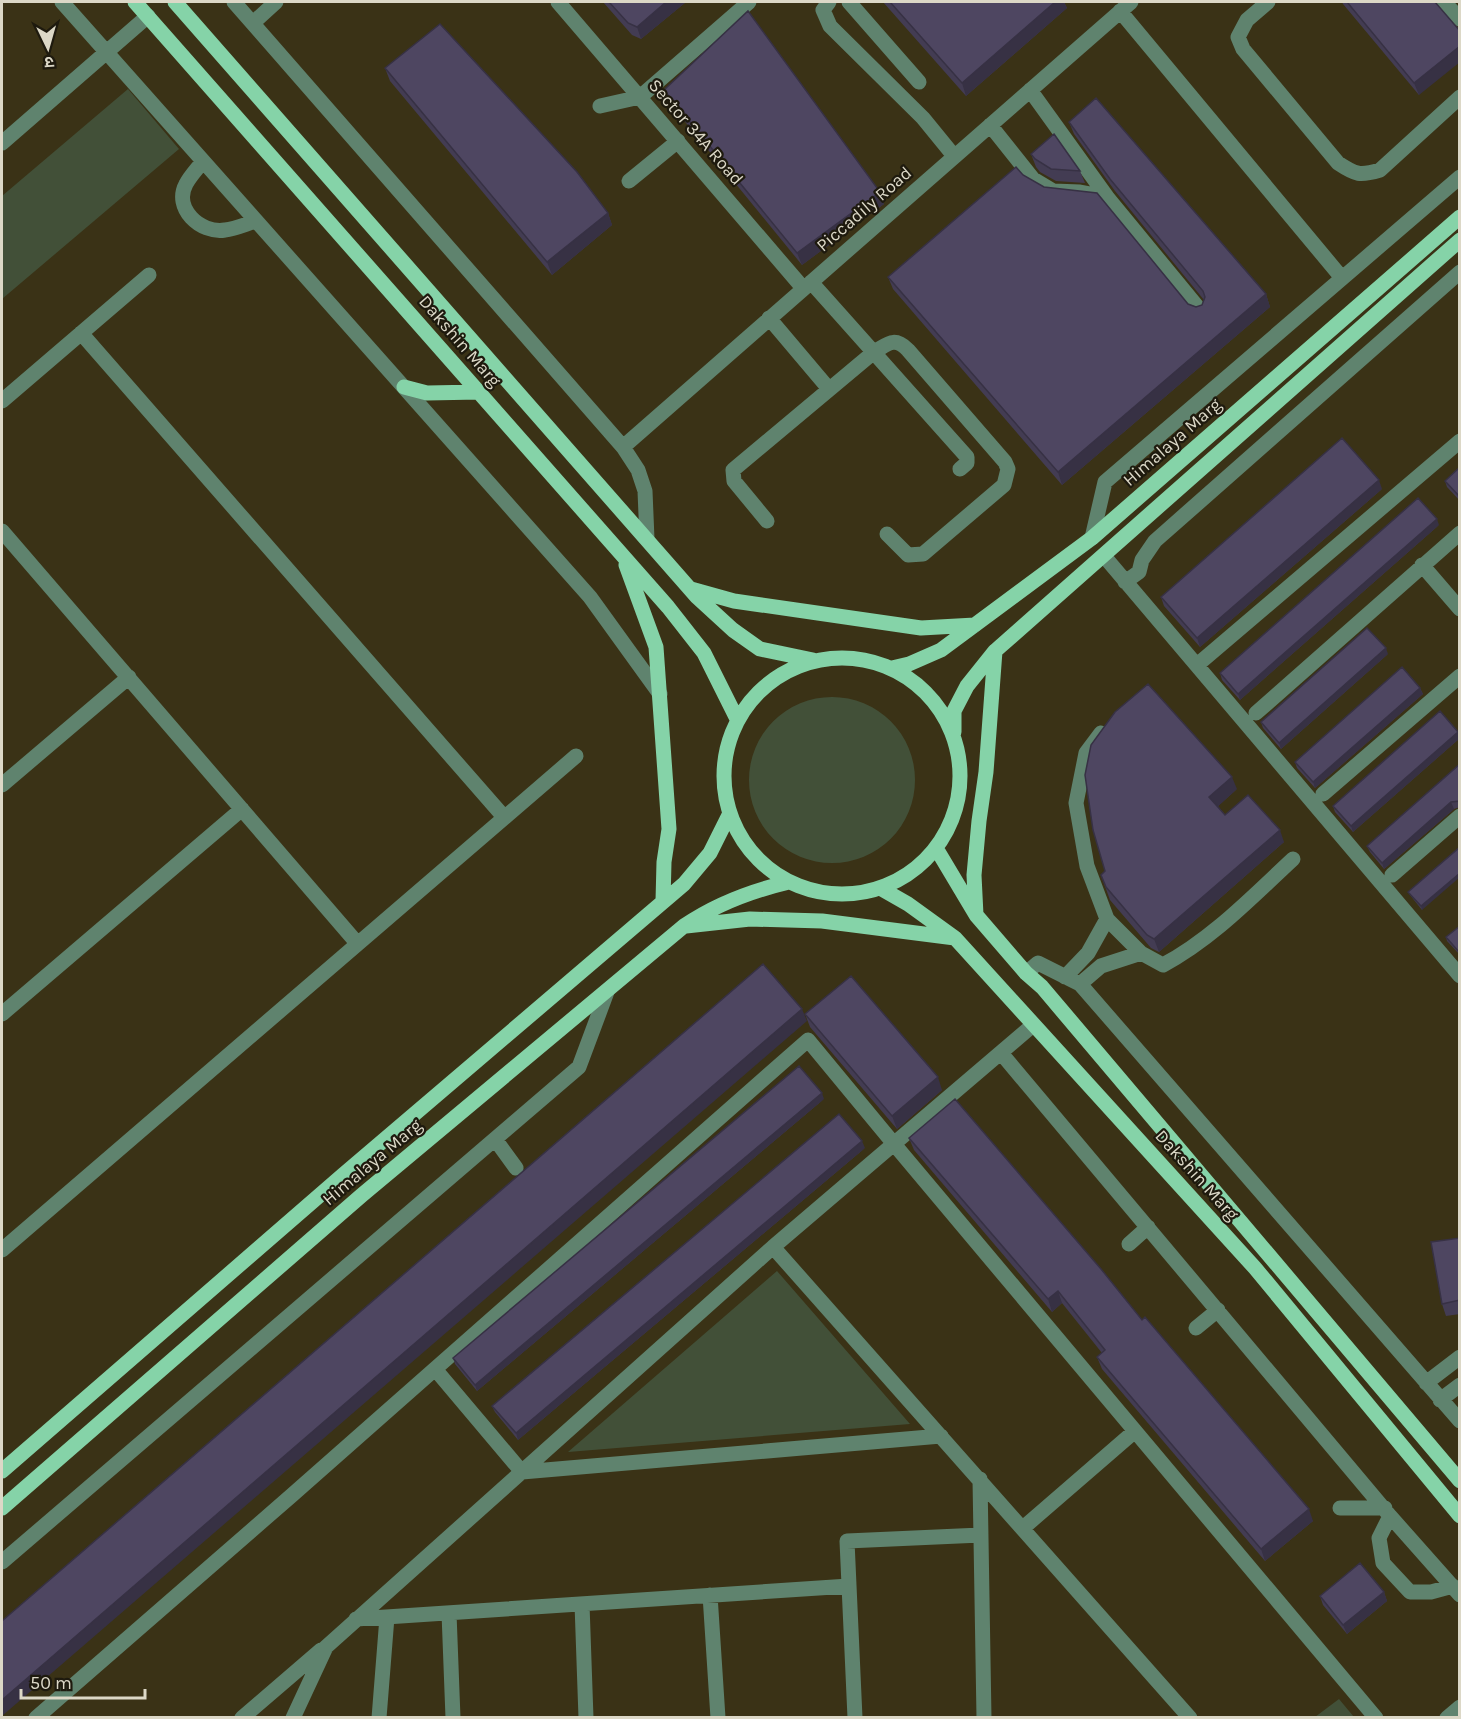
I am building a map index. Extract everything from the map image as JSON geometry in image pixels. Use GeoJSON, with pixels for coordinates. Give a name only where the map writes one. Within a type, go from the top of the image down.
{"type":"FeatureCollection","features":[{"type":"Feature","properties":{"kind":"main road","name":"Dakshin Marg"},"geometry":{"type":"LineString","coordinates":[[135,2],[668,607],[704,653],[737,719]]}},
{"type":"Feature","properties":{"kind":"main road","name":"Dakshin Marg"},"geometry":{"type":"LineString","coordinates":[[175,2],[697,597],[733,630],[760,649],[813,660]]}},
{"type":"Feature","properties":{"kind":"main road","name":"Himalaya Marg"},"geometry":{"type":"LineString","coordinates":[[892,668],[909,664],[941,650],[1092,538],[1460,217]]}},
{"type":"Feature","properties":{"kind":"main road"},"geometry":{"type":"LineString","coordinates":[[955,738],[940,709],[919,685],[892,668],[866,660],[840,657],[813,660],[783,672],[756,693],[737,719],[725,750],[723,772],[729,815],[743,843],[764,865],[789,882],[819,892],[849,894],[880,888],[920,865],[936,848],[951,823],[959,795],[960,766],[955,738],[954,711],[967,686],[995,651],[1460,240]]}},
{"type":"Feature","properties":{"kind":"main road"},"geometry":{"type":"LineString","coordinates":[[404,387],[427,393],[479,392]]}},
{"type":"Feature","properties":{"kind":"main road"},"geometry":{"type":"LineString","coordinates":[[623,555],[656,646],[669,829],[664,862],[663,901]]}},
{"type":"Feature","properties":{"kind":"main road"},"geometry":{"type":"LineString","coordinates":[[691,589],[734,601],[921,628],[976,625]]}},
{"type":"Feature","properties":{"kind":"main road"},"geometry":{"type":"LineString","coordinates":[[976,915],[975,864],[986,772],[995,651]]}},
{"type":"Feature","properties":{"kind":"main road","name":"Himalaya Marg"},"geometry":{"type":"LineString","coordinates":[[2,1471],[684,884],[710,853],[729,815]]}},
{"type":"Feature","properties":{"kind":"main road","name":"Dakshin Marg"},"geometry":{"type":"LineString","coordinates":[[936,848],[976,915],[1026,973],[1042,987],[1460,1481]]}},
{"type":"Feature","properties":{"kind":"main road","name":"Himalaya Marg"},"geometry":{"type":"LineString","coordinates":[[2,1508],[362,1195],[684,926],[702,913],[754,890],[789,882]]}},
{"type":"Feature","properties":{"kind":"main road","name":"Dakshin Marg"},"geometry":{"type":"LineString","coordinates":[[880,888],[908,904],[955,938],[1255,1268],[1460,1516]]}},
{"type":"Feature","properties":{"kind":"main road"},"geometry":{"type":"LineString","coordinates":[[684,926],[750,919],[822,921],[955,938]]}},
{"type":"Feature","properties":{"kind":"street"},"geometry":{"type":"LineString","coordinates":[[62,2],[590,597],[660,694]]}},
{"type":"Feature","properties":{"kind":"street"},"geometry":{"type":"LineString","coordinates":[[234,2],[623,447],[638,470],[645,491],[646,539]]}},
{"type":"Feature","properties":{"kind":"street"},"geometry":{"type":"LineString","coordinates":[[253,23],[276,2]]}},
{"type":"Feature","properties":{"kind":"street","name":"Sector 34A Road"},"geometry":{"type":"LineString","coordinates":[[558,2],[696,163],[807,285],[874,352],[967,457],[967,463],[960,469]]}},
{"type":"Feature","properties":{"kind":"street"},"geometry":{"type":"LineString","coordinates":[[600,106],[640,97],[749,2]]}},
{"type":"Feature","properties":{"kind":"street"},"geometry":{"type":"LineString","coordinates":[[849,2],[919,82]]}},
{"type":"Feature","properties":{"kind":"street"},"geometry":{"type":"LineString","coordinates":[[1268,2],[1246,20],[1238,37],[1243,49],[1338,163],[1354,174],[1367,174],[1380,170],[1460,97]]}},
{"type":"Feature","properties":{"kind":"street"},"geometry":{"type":"LineString","coordinates":[[1444,2],[1460,19]]}},
{"type":"Feature","properties":{"kind":"street"},"geometry":{"type":"LineString","coordinates":[[823,4],[830,26],[924,118],[954,156]]}},
{"type":"Feature","properties":{"kind":"street"},"geometry":{"type":"LineString","coordinates":[[1125,6],[1342,278]]}},
{"type":"Feature","properties":{"kind":"street","name":"Piccadily Road"},"geometry":{"type":"LineString","coordinates":[[623,447],[1125,6]]}},
{"type":"Feature","properties":{"kind":"street"},"geometry":{"type":"LineString","coordinates":[[2,143],[148,16]]}},
{"type":"Feature","properties":{"kind":"street"},"geometry":{"type":"LineString","coordinates":[[1030,90],[1107,197],[1200,310]]}},
{"type":"Feature","properties":{"kind":"street"},"geometry":{"type":"LineString","coordinates":[[990,125],[1034,179],[1053,191],[1080,192],[1107,197]]}},
{"type":"Feature","properties":{"kind":"street"},"geometry":{"type":"LineString","coordinates":[[629,181],[678,141]]}},
{"type":"Feature","properties":{"kind":"street"},"geometry":{"type":"LineString","coordinates":[[665,151],[696,163]]}},
{"type":"Feature","properties":{"kind":"street"},"geometry":{"type":"LineString","coordinates":[[203,161],[185,185],[182,201],[189,216],[200,226],[224,231],[256,220]]}},
{"type":"Feature","properties":{"kind":"street"},"geometry":{"type":"LineString","coordinates":[[1092,538],[1105,482],[1460,177]]}},
{"type":"Feature","properties":{"kind":"street"},"geometry":{"type":"LineString","coordinates":[[1125,582],[1139,572],[1142,560],[1155,541],[1460,272]]}},
{"type":"Feature","properties":{"kind":"street"},"geometry":{"type":"LineString","coordinates":[[2,401],[149,275]]}},
{"type":"Feature","properties":{"kind":"street"},"geometry":{"type":"LineString","coordinates":[[769,318],[829,389]]}},
{"type":"Feature","properties":{"kind":"street"},"geometry":{"type":"LineString","coordinates":[[81,333],[504,817]]}},
{"type":"Feature","properties":{"kind":"street"},"geometry":{"type":"LineString","coordinates":[[767,521],[734,481],[733,470],[874,352],[892,342],[901,343],[1005,462],[1008,469],[1004,485],[923,554],[908,555],[887,534]]}},
{"type":"Feature","properties":{"kind":"street"},"geometry":{"type":"LineString","coordinates":[[1197,665],[1460,441]]}},
{"type":"Feature","properties":{"kind":"street"},"geometry":{"type":"LineString","coordinates":[[2,531],[357,943]]}},
{"type":"Feature","properties":{"kind":"street"},"geometry":{"type":"LineString","coordinates":[[1256,713],[1460,533]]}},
{"type":"Feature","properties":{"kind":"street"},"geometry":{"type":"LineString","coordinates":[[1104,556],[1460,976]]}},
{"type":"Feature","properties":{"kind":"street"},"geometry":{"type":"LineString","coordinates":[[1422,565],[1460,609]]}},
{"type":"Feature","properties":{"kind":"street"},"geometry":{"type":"LineString","coordinates":[[1323,794],[1460,676]]}},
{"type":"Feature","properties":{"kind":"street"},"geometry":{"type":"LineString","coordinates":[[2,785],[129,677]]}},
{"type":"Feature","properties":{"kind":"street"},"geometry":{"type":"LineString","coordinates":[[1113,717],[1086,753],[1076,803],[1087,866],[1107,919],[1141,953],[1163,964],[1180,956],[1235,912],[1293,859]]}},
{"type":"Feature","properties":{"kind":"street"},"geometry":{"type":"LineString","coordinates":[[2,1250],[576,756]]}},
{"type":"Feature","properties":{"kind":"street"},"geometry":{"type":"LineString","coordinates":[[2,1014],[242,809]]}},
{"type":"Feature","properties":{"kind":"street"},"geometry":{"type":"LineString","coordinates":[[1392,875],[1460,816]]}},
{"type":"Feature","properties":{"kind":"street"},"geometry":{"type":"LineString","coordinates":[[1065,977],[1088,953],[1107,919]]}},
{"type":"Feature","properties":{"kind":"street"},"geometry":{"type":"LineString","coordinates":[[1080,984],[1101,966],[1141,953]]}},
{"type":"Feature","properties":{"kind":"street"},"geometry":{"type":"LineString","coordinates":[[1026,973],[1038,963],[1080,984],[1460,1421]]}},
{"type":"Feature","properties":{"kind":"street"},"geometry":{"type":"LineString","coordinates":[[2,1562],[579,1067],[607,992]]}},
{"type":"Feature","properties":{"kind":"street"},"geometry":{"type":"LineString","coordinates":[[242,1718],[326,1647],[773,1247],[1033,1025]]}},
{"type":"Feature","properties":{"kind":"street"},"geometry":{"type":"LineString","coordinates":[[36,1718],[808,1040],[1376,1718]]}},
{"type":"Feature","properties":{"kind":"street"},"geometry":{"type":"LineString","coordinates":[[1001,1053],[1456,1591]]}},
{"type":"Feature","properties":{"kind":"street"},"geometry":{"type":"LineString","coordinates":[[495,1138],[516,1168]]}},
{"type":"Feature","properties":{"kind":"street"},"geometry":{"type":"LineString","coordinates":[[1129,1244],[1148,1227]]}},
{"type":"Feature","properties":{"kind":"street"},"geometry":{"type":"LineString","coordinates":[[773,1247],[1190,1718]]}},
{"type":"Feature","properties":{"kind":"street"},"geometry":{"type":"LineString","coordinates":[[1196,1328],[1218,1310]]}},
{"type":"Feature","properties":{"kind":"street"},"geometry":{"type":"LineString","coordinates":[[1426,1383],[1460,1357]]}},
{"type":"Feature","properties":{"kind":"street"},"geometry":{"type":"LineString","coordinates":[[435,1369],[522,1472]]}},
{"type":"Feature","properties":{"kind":"street"},"geometry":{"type":"LineString","coordinates":[[1440,1400],[1460,1384]]}},
{"type":"Feature","properties":{"kind":"street"},"geometry":{"type":"LineString","coordinates":[[1023,1528],[1135,1431]]}},
{"type":"Feature","properties":{"kind":"street"},"geometry":{"type":"LineString","coordinates":[[522,1472],[941,1436]]}},
{"type":"Feature","properties":{"kind":"street"},"geometry":{"type":"LineString","coordinates":[[980,1479],[984,1718]]}},
{"type":"Feature","properties":{"kind":"street"},"geometry":{"type":"LineString","coordinates":[[1340,1508],[1388,1512]]}},
{"type":"Feature","properties":{"kind":"street"},"geometry":{"type":"LineString","coordinates":[[1388,1512],[1379,1538],[1383,1563],[1410,1592],[1456,1591]]}},
{"type":"Feature","properties":{"kind":"street"},"geometry":{"type":"LineString","coordinates":[[855,1718],[848,1541],[981,1535]]}},
{"type":"Feature","properties":{"kind":"street"},"geometry":{"type":"LineString","coordinates":[[356,1619],[849,1586]]}},
{"type":"Feature","properties":{"kind":"street"},"geometry":{"type":"LineString","coordinates":[[710,1595],[718,1718]]}},
{"type":"Feature","properties":{"kind":"street"},"geometry":{"type":"LineString","coordinates":[[582,1604],[586,1718]]}},
{"type":"Feature","properties":{"kind":"street"},"geometry":{"type":"LineString","coordinates":[[449,1613],[453,1718]]}},
{"type":"Feature","properties":{"kind":"street"},"geometry":{"type":"LineString","coordinates":[[379,1718],[387,1617]]}},
{"type":"Feature","properties":{"kind":"street"},"geometry":{"type":"LineString","coordinates":[[293,1718],[326,1647]]}},
{"type":"Feature","properties":{"kind":"street"},"geometry":{"type":"LineString","coordinates":[[1447,1718],[1460,1707]]}},
{"type":"Feature","properties":{"kind":"green space"},"geometry":{"type":"Polygon","coordinates":[[[128,89],[179,149],[2,299],[2,196],[128,89]]]}},
{"type":"Feature","properties":{"kind":"green space"},"geometry":{"type":"Polygon","coordinates":[[[832,697],[864,704],[891,721],[908,748],[915,780],[908,812],[891,839],[864,856],[832,863],[800,856],[773,839],[756,812],[749,780],[756,748],[773,721],[800,704],[832,697]]]}},
{"type":"Feature","properties":{"kind":"green space"},"geometry":{"type":"Polygon","coordinates":[[[777,1271],[910,1424],[568,1452],[777,1271]]]}},
{"type":"Feature","properties":{"kind":"green space"},"geometry":{"type":"Polygon","coordinates":[[[1339,1699],[1354,1717],[1315,1717],[1339,1699]]]}},
{"type":"Feature","properties":{"kind":"building"},"geometry":{"type":"Polygon","coordinates":[[[609,2],[666,2],[637,27],[628,23],[609,2]]]}},
{"type":"Feature","properties":{"kind":"building"},"geometry":{"type":"Polygon","coordinates":[[[890,2],[1055,2],[962,83],[890,2]]]}},
{"type":"Feature","properties":{"kind":"building"},"geometry":{"type":"Polygon","coordinates":[[[1347,2],[1435,2],[1460,31],[1460,46],[1414,83],[1347,2]]]}},
{"type":"Feature","properties":{"kind":"building"},"geometry":{"type":"Polygon","coordinates":[[[748,11],[880,192],[797,253],[664,90],[748,11]]]}},
{"type":"Feature","properties":{"kind":"building"},"geometry":{"type":"Polygon","coordinates":[[[440,24],[577,172],[608,213],[547,262],[385,68],[440,24]]]}},
{"type":"Feature","properties":{"kind":"building"},"geometry":{"type":"Polygon","coordinates":[[[1096,98],[1266,294],[1058,472],[888,277],[1016,167],[1023,175],[1044,187],[1097,193],[1188,304],[1196,307],[1202,305],[1205,297],[1203,291],[1110,179],[1069,122],[1096,98]]]}},
{"type":"Feature","properties":{"kind":"building"},"geometry":{"type":"Polygon","coordinates":[[[1054,134],[1080,171],[1051,169],[1031,154],[1054,134]]]}},
{"type":"Feature","properties":{"kind":"building"},"geometry":{"type":"Polygon","coordinates":[[[1342,438],[1379,480],[1197,638],[1161,597],[1342,438]]]}},
{"type":"Feature","properties":{"kind":"building"},"geometry":{"type":"Polygon","coordinates":[[[1460,467],[1460,497],[1445,481],[1460,467]]]}},
{"type":"Feature","properties":{"kind":"building"},"geometry":{"type":"Polygon","coordinates":[[[1418,498],[1437,519],[1238,694],[1220,673],[1418,498]]]}},
{"type":"Feature","properties":{"kind":"building"},"geometry":{"type":"Polygon","coordinates":[[[1367,628],[1386,648],[1279,743],[1261,722],[1367,628]]]}},
{"type":"Feature","properties":{"kind":"building"},"geometry":{"type":"Polygon","coordinates":[[[1402,667],[1420,688],[1313,782],[1295,762],[1402,667]]]}},
{"type":"Feature","properties":{"kind":"building"},"geometry":{"type":"Polygon","coordinates":[[[1148,684],[1232,777],[1209,797],[1225,815],[1248,795],[1280,830],[1154,939],[1147,935],[1106,887],[1101,875],[1105,871],[1093,830],[1085,775],[1091,745],[1115,712],[1148,684]]]}},
{"type":"Feature","properties":{"kind":"building"},"geometry":{"type":"Polygon","coordinates":[[[1440,711],[1458,732],[1351,826],[1333,806],[1440,711]]]}},
{"type":"Feature","properties":{"kind":"building"},"geometry":{"type":"Polygon","coordinates":[[[1460,764],[1460,801],[1451,802],[1382,863],[1367,846],[1460,764]]]}},
{"type":"Feature","properties":{"kind":"building"},"geometry":{"type":"Polygon","coordinates":[[[1460,847],[1460,873],[1421,906],[1408,892],[1460,847]]]}},
{"type":"Feature","properties":{"kind":"building"},"geometry":{"type":"Polygon","coordinates":[[[1460,926],[1460,952],[1459,952],[1446,937],[1460,926]]]}},
{"type":"Feature","properties":{"kind":"building"},"geometry":{"type":"Polygon","coordinates":[[[763,964],[802,1009],[2,1700],[2,1621],[763,964]]]}},
{"type":"Feature","properties":{"kind":"building"},"geometry":{"type":"Polygon","coordinates":[[[851,976],[938,1077],[892,1116],[805,1014],[851,976]]]}},
{"type":"Feature","properties":{"kind":"building"},"geometry":{"type":"Polygon","coordinates":[[[799,1066],[822,1093],[475,1385],[453,1358],[799,1066]]]}},
{"type":"Feature","properties":{"kind":"building"},"geometry":{"type":"Polygon","coordinates":[[[955,1099],[1142,1320],[1145,1317],[1309,1509],[1261,1549],[1097,1357],[1105,1350],[1058,1291],[1048,1299],[909,1138],[955,1099]]]}},
{"type":"Feature","properties":{"kind":"building"},"geometry":{"type":"Polygon","coordinates":[[[839,1114],[862,1141],[516,1433],[492,1406],[839,1114]]]}},
{"type":"Feature","properties":{"kind":"building"},"geometry":{"type":"Polygon","coordinates":[[[1460,1238],[1460,1300],[1442,1304],[1431,1242],[1460,1238]]]}},
{"type":"Feature","properties":{"kind":"building"},"geometry":{"type":"Polygon","coordinates":[[[1360,1563],[1384,1592],[1343,1625],[1320,1596],[1360,1563]]]}}]}
